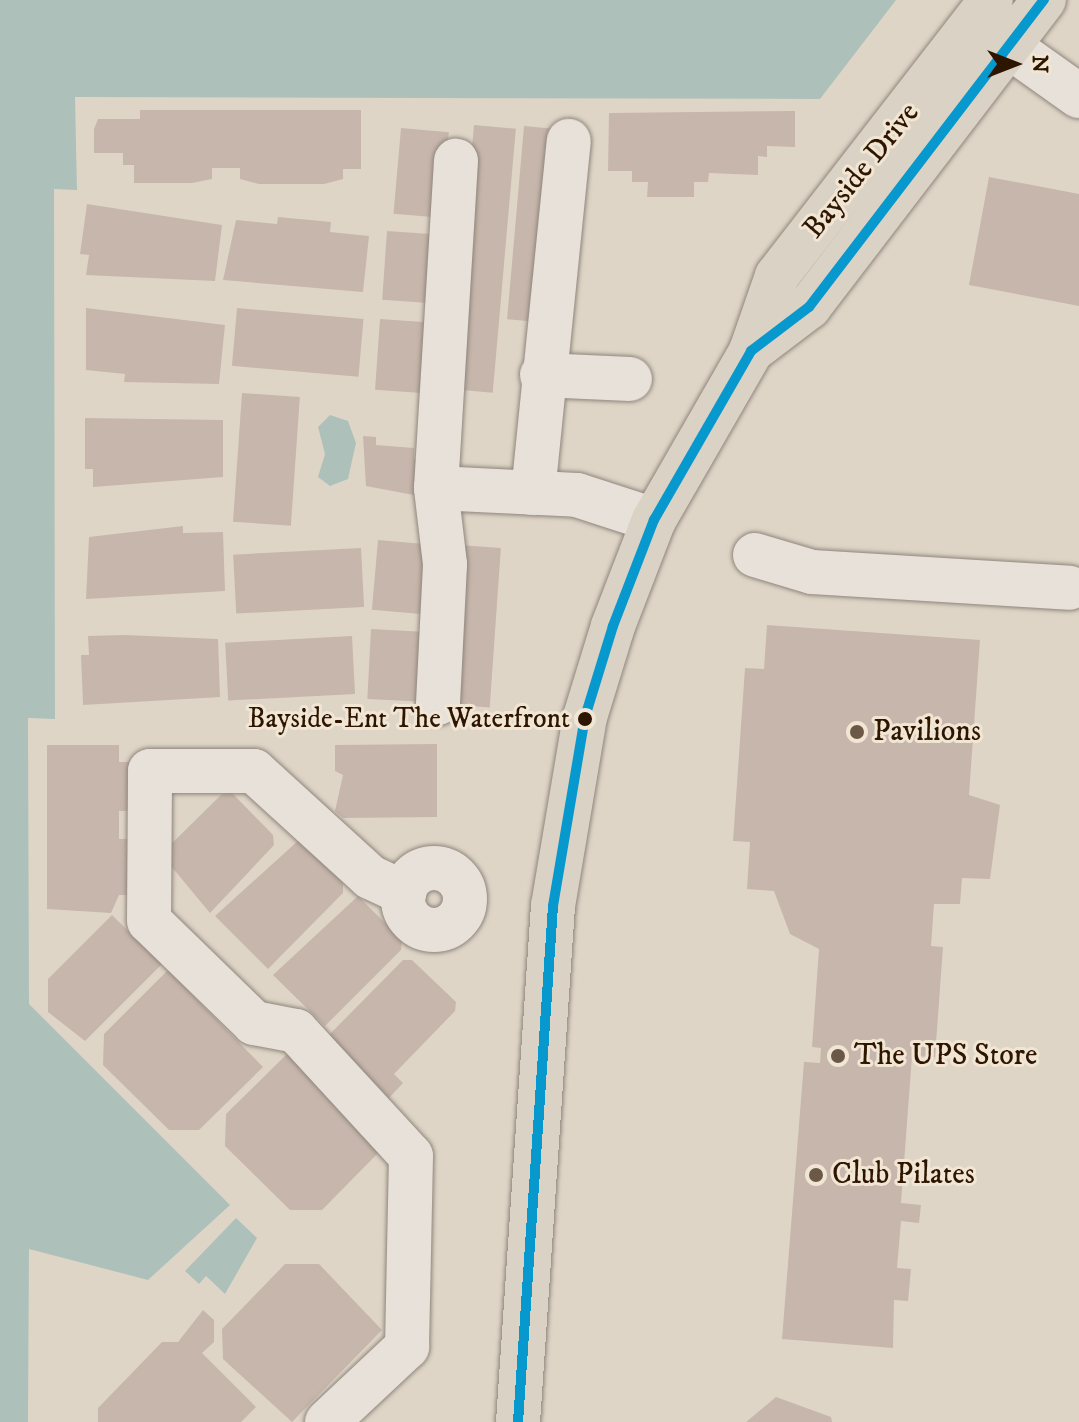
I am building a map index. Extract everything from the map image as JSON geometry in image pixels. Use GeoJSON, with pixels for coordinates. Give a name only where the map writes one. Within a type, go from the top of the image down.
{"type":"FeatureCollection","features":[{"type":"Feature","properties":{"kind":"main road","name":"Bayside Drive"},"geometry":{"type":"LineString","coordinates":[[751,351],[809,307],[1011,48],[1044,0]]}},
{"type":"Feature","properties":{"kind":"main road","name":"Bayside Drive"},"geometry":{"type":"LineString","coordinates":[[518,1422],[564,813],[585,717],[654,520],[751,351],[777,276],[984,12]]}},
{"type":"Feature","properties":{"kind":"street"},"geometry":{"type":"LineString","coordinates":[[984,12],[1011,48],[1079,96]]}},
{"type":"Feature","properties":{"kind":"street"},"geometry":{"type":"LineString","coordinates":[[533,493],[542,375],[554,326],[569,141]]}},
{"type":"Feature","properties":{"kind":"street"},"geometry":{"type":"LineString","coordinates":[[438,703],[445,564],[436,488],[456,161]]}},
{"type":"Feature","properties":{"kind":"street"},"geometry":{"type":"LineString","coordinates":[[542,375],[630,379]]}},
{"type":"Feature","properties":{"kind":"street"},"geometry":{"type":"LineString","coordinates":[[436,488],[577,495],[654,520]]}},
{"type":"Feature","properties":{"kind":"street"},"geometry":{"type":"LineString","coordinates":[[755,555],[812,572],[1070,588]]}},
{"type":"Feature","properties":{"kind":"street"},"geometry":{"type":"LineString","coordinates":[[327,1422],[407,1347],[413,1220],[411,1156],[296,1031],[254,1023],[149,921],[150,771],[254,771],[370,877],[404,893]]}},
{"type":"Feature","properties":{"kind":"water"},"geometry":{"type":"Polygon","coordinates":[[[0,0],[896,0],[820,99],[75,97],[77,190],[54,189],[55,719],[28,718],[29,1004],[230,1205],[148,1280],[29,1249],[28,1422],[0,1422],[0,0]]]}},
{"type":"Feature","properties":{"kind":"water"},"geometry":{"type":"Polygon","coordinates":[[[330,415],[348,421],[356,443],[348,479],[330,486],[318,477],[325,454],[318,427],[330,415]]]}},
{"type":"Feature","properties":{"kind":"water"},"geometry":{"type":"Polygon","coordinates":[[[236,1218],[257,1238],[225,1294],[206,1276],[199,1284],[185,1271],[236,1218]]]}},
{"type":"Feature","properties":{"kind":"building"},"geometry":{"type":"Polygon","coordinates":[[[140,110],[361,110],[361,169],[343,169],[343,179],[324,184],[259,184],[240,179],[240,168],[212,168],[212,179],[192,183],[134,183],[134,165],[123,165],[123,153],[94,153],[94,129],[98,119],[140,119],[140,110]]]}},
{"type":"Feature","properties":{"kind":"building"},"geometry":{"type":"Polygon","coordinates":[[[795,111],[795,147],[767,146],[767,157],[758,156],[758,175],[709,173],[708,182],[694,182],[694,197],[647,197],[648,182],[632,182],[632,171],[608,171],[609,113],[795,111]]]}},
{"type":"Feature","properties":{"kind":"building"},"geometry":{"type":"Polygon","coordinates":[[[474,125],[516,129],[493,393],[451,389],[474,125]]]}},
{"type":"Feature","properties":{"kind":"building"},"geometry":{"type":"Polygon","coordinates":[[[524,126],[557,129],[540,322],[507,319],[524,126]]]}},
{"type":"Feature","properties":{"kind":"building"},"geometry":{"type":"Polygon","coordinates":[[[401,128],[449,132],[441,218],[394,214],[401,128]]]}},
{"type":"Feature","properties":{"kind":"building"},"geometry":{"type":"Polygon","coordinates":[[[989,177],[1079,194],[1079,306],[969,285],[989,177]]]}},
{"type":"Feature","properties":{"kind":"building"},"geometry":{"type":"Polygon","coordinates":[[[87,204],[222,225],[215,281],[86,275],[89,255],[80,254],[87,204]]]}},
{"type":"Feature","properties":{"kind":"building"},"geometry":{"type":"Polygon","coordinates":[[[278,217],[331,222],[330,232],[369,236],[363,292],[223,280],[236,220],[277,224],[278,217]]]}},
{"type":"Feature","properties":{"kind":"building"},"geometry":{"type":"Polygon","coordinates":[[[387,231],[441,235],[436,304],[382,300],[387,231]]]}},
{"type":"Feature","properties":{"kind":"building"},"geometry":{"type":"Polygon","coordinates":[[[86,308],[225,325],[219,384],[124,382],[125,374],[86,370],[86,308]]]}},
{"type":"Feature","properties":{"kind":"building"},"geometry":{"type":"Polygon","coordinates":[[[237,308],[364,319],[358,377],[232,366],[237,308]]]}},
{"type":"Feature","properties":{"kind":"building"},"geometry":{"type":"Polygon","coordinates":[[[380,319],[434,323],[429,394],[375,390],[380,319]]]}},
{"type":"Feature","properties":{"kind":"building"},"geometry":{"type":"Polygon","coordinates":[[[242,393],[300,397],[291,526],[233,522],[242,393]]]}},
{"type":"Feature","properties":{"kind":"building"},"geometry":{"type":"Polygon","coordinates":[[[85,418],[223,420],[223,477],[93,487],[93,469],[85,469],[85,418]]]}},
{"type":"Feature","properties":{"kind":"building"},"geometry":{"type":"Polygon","coordinates":[[[363,436],[376,437],[376,445],[414,448],[414,459],[422,459],[419,496],[366,486],[363,436]]]}},
{"type":"Feature","properties":{"kind":"building"},"geometry":{"type":"Polygon","coordinates":[[[183,526],[183,533],[223,532],[225,591],[86,599],[89,537],[183,526]]]}},
{"type":"Feature","properties":{"kind":"building"},"geometry":{"type":"Polygon","coordinates":[[[378,540],[436,545],[430,615],[372,610],[378,540]]]}},
{"type":"Feature","properties":{"kind":"building"},"geometry":{"type":"Polygon","coordinates":[[[459,545],[501,548],[490,708],[448,705],[459,545]]]}},
{"type":"Feature","properties":{"kind":"building"},"geometry":{"type":"Polygon","coordinates":[[[361,548],[364,607],[236,614],[233,555],[361,548]]]}},
{"type":"Feature","properties":{"kind":"building"},"geometry":{"type":"Polygon","coordinates":[[[767,625],[980,640],[969,795],[1000,805],[990,879],[962,878],[960,904],[934,904],[931,946],[943,947],[935,1057],[912,1056],[901,1203],[921,1205],[919,1223],[901,1221],[897,1268],[911,1269],[908,1301],[894,1300],[893,1348],[782,1339],[804,1062],[820,1063],[821,1048],[812,1047],[819,949],[790,934],[774,891],[747,889],[750,842],[733,841],[745,668],[764,669],[767,625]]]}},
{"type":"Feature","properties":{"kind":"building"},"geometry":{"type":"Polygon","coordinates":[[[371,629],[427,632],[423,702],[367,699],[371,629]]]}},
{"type":"Feature","properties":{"kind":"building"},"geometry":{"type":"Polygon","coordinates":[[[88,636],[218,639],[220,697],[83,705],[81,655],[89,655],[88,636]]]}},
{"type":"Feature","properties":{"kind":"building"},"geometry":{"type":"Polygon","coordinates":[[[352,636],[355,694],[228,701],[225,643],[352,636]]]}},
{"type":"Feature","properties":{"kind":"building"},"geometry":{"type":"Polygon","coordinates":[[[437,744],[437,817],[343,818],[335,811],[343,775],[335,771],[335,745],[437,744]]]}},
{"type":"Feature","properties":{"kind":"building"},"geometry":{"type":"Polygon","coordinates":[[[47,745],[119,745],[119,762],[131,762],[131,811],[119,811],[119,839],[131,839],[131,895],[119,895],[111,913],[47,909],[47,745]]]}},
{"type":"Feature","properties":{"kind":"building"},"geometry":{"type":"Polygon","coordinates":[[[232,793],[273,835],[274,845],[210,913],[161,854],[222,794],[232,793]]]}},
{"type":"Feature","properties":{"kind":"building"},"geometry":{"type":"Polygon","coordinates":[[[300,839],[343,882],[343,893],[268,969],[215,916],[300,839]]]}},
{"type":"Feature","properties":{"kind":"building"},"geometry":{"type":"Polygon","coordinates":[[[358,896],[402,940],[401,950],[325,1026],[273,975],[358,896]]]}},
{"type":"Feature","properties":{"kind":"building"},"geometry":{"type":"Polygon","coordinates":[[[112,915],[162,964],[85,1041],[48,1012],[48,979],[112,915]]]}},
{"type":"Feature","properties":{"kind":"building"},"geometry":{"type":"Polygon","coordinates":[[[403,960],[412,960],[456,1002],[455,1011],[394,1074],[403,1083],[389,1098],[327,1037],[403,960]]]}},
{"type":"Feature","properties":{"kind":"building"},"geometry":{"type":"Polygon","coordinates":[[[168,970],[263,1067],[199,1130],[169,1130],[103,1065],[104,1034],[168,970]]]}},
{"type":"Feature","properties":{"kind":"building"},"geometry":{"type":"Polygon","coordinates":[[[290,1051],[385,1146],[322,1210],[290,1210],[225,1146],[226,1114],[290,1051]]]}},
{"type":"Feature","properties":{"kind":"building"},"geometry":{"type":"Polygon","coordinates":[[[285,1264],[319,1264],[382,1330],[292,1422],[223,1359],[222,1329],[285,1264]]]}},
{"type":"Feature","properties":{"kind":"building"},"geometry":{"type":"Polygon","coordinates":[[[203,1310],[214,1320],[214,1342],[202,1353],[256,1407],[241,1422],[98,1422],[98,1408],[162,1342],[178,1342],[203,1310]]]}},
{"type":"Feature","properties":{"kind":"building"},"geometry":{"type":"Polygon","coordinates":[[[776,1397],[831,1417],[832,1422],[746,1422],[776,1397]]]}},
{"type":"Feature","properties":{"kind":"transit line"},"geometry":{"type":"LineString","coordinates":[[518,1422],[553,906],[585,717],[613,626],[654,520],[751,351],[809,307],[1044,0]]}},
{"type":"Feature","properties":{"kind":"place","name":"Bayside-Ent The Waterfront"},"geometry":{"type":"Point","coordinates":[585,719]}},
{"type":"Feature","properties":{"kind":"place","name":"Pavilions"},"geometry":{"type":"Point","coordinates":[857,732]}},
{"type":"Feature","properties":{"kind":"place","name":"The UPS Store"},"geometry":{"type":"Point","coordinates":[838,1056]}},
{"type":"Feature","properties":{"kind":"place","name":"Club Pilates"},"geometry":{"type":"Point","coordinates":[816,1175]}}]}
